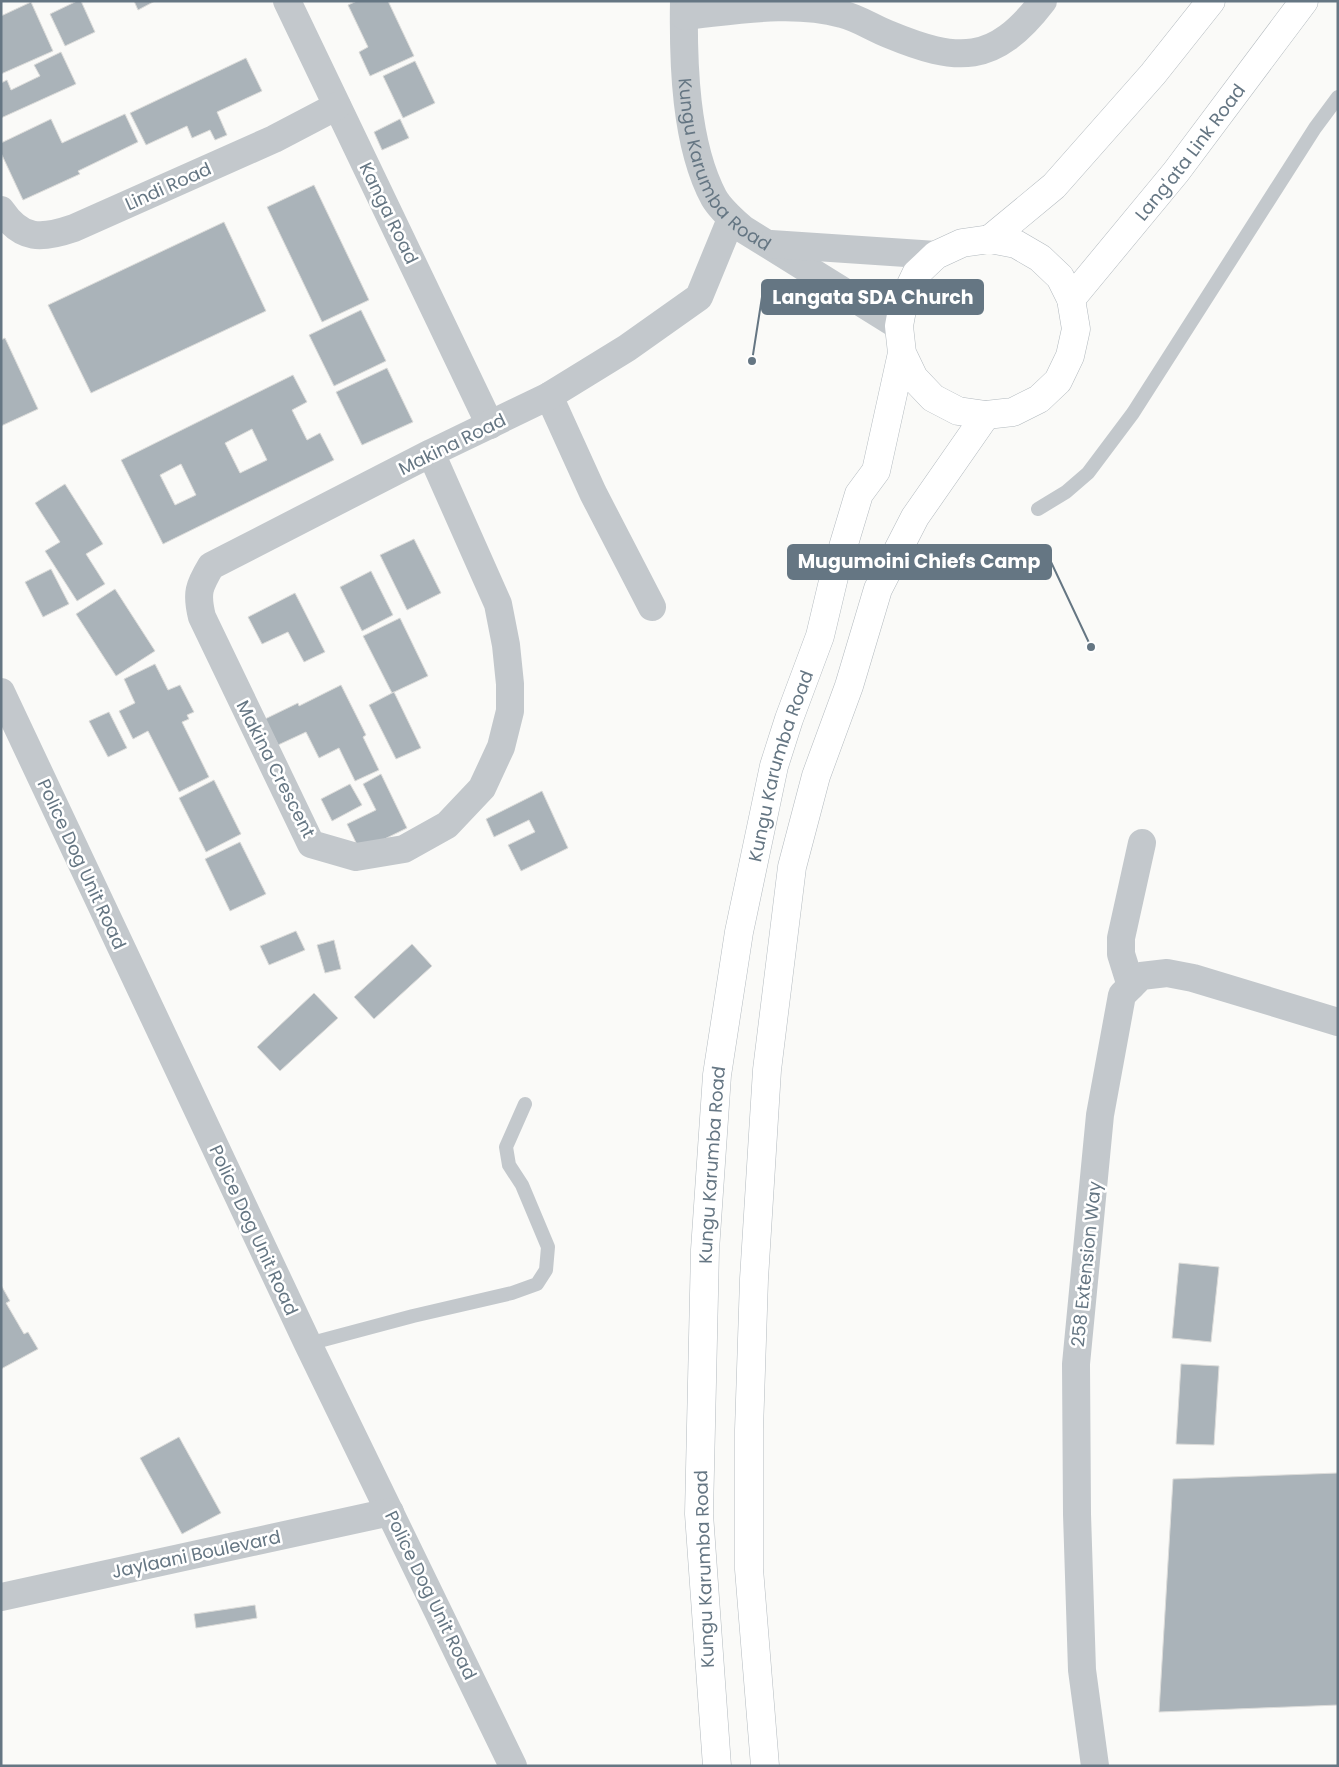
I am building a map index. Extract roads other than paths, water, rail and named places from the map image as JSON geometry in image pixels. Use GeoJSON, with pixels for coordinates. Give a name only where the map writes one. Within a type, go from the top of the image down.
{"type":"FeatureCollection","features":[{"type":"Feature","properties":{"kind":"main road"},"geometry":{"type":"LineString","coordinates":[[990,239],[1054,186],[1153,74],[1211,1]]}},
{"type":"Feature","properties":{"kind":"main road","name":"Lang'ata Link Road"},"geometry":{"type":"LineString","coordinates":[[1071,299],[1176,172],[1304,1]]}},
{"type":"Feature","properties":{"kind":"main road"},"geometry":{"type":"LineString","coordinates":[[990,239],[1016,244],[1040,258],[1060,277],[1071,299],[1076,329],[1070,356],[1058,381],[1039,399],[1013,412],[986,415],[958,411],[933,398],[914,378],[902,353],[898,326],[904,299],[916,274],[936,255],[962,243],[990,239]]}},
{"type":"Feature","properties":{"kind":"main road","name":"Kungu Karumba Road"},"geometry":{"type":"LineString","coordinates":[[717,1766],[699,1514],[705,1250],[718,1075],[738,932],[774,766],[789,719],[820,636],[834,577],[859,494],[876,471],[902,353]]}},
{"type":"Feature","properties":{"kind":"main road"},"geometry":{"type":"LineString","coordinates":[[765,1766],[749,1569],[750,1420],[754,1279],[767,1070],[792,867],[816,776],[849,686],[878,589],[915,517],[986,415]]}},
{"type":"Feature","properties":{"kind":"street","name":"Kanga Road"},"geometry":{"type":"LineString","coordinates":[[287,1],[490,425]]}},
{"type":"Feature","properties":{"kind":"street"},"geometry":{"type":"LineString","coordinates":[[684,9],[798,8],[843,14],[889,34],[938,51],[967,54],[993,48],[1027,22],[1043,1]]}},
{"type":"Feature","properties":{"kind":"street","name":"Kungu Karumba Road"},"geometry":{"type":"LineString","coordinates":[[684,9],[688,109],[702,169],[715,199],[731,219],[767,243],[936,255]]}},
{"type":"Feature","properties":{"kind":"street","name":"Lindi Road"},"geometry":{"type":"LineString","coordinates":[[1,210],[11,224],[27,234],[51,236],[74,228],[274,139],[337,106]]}},
{"type":"Feature","properties":{"kind":"street","name":"Makina Road"},"geometry":{"type":"LineString","coordinates":[[223,660],[202,617],[198,599],[200,584],[211,566],[431,453],[549,396],[627,348],[699,296],[731,219]]}},
{"type":"Feature","properties":{"kind":"street"},"geometry":{"type":"LineString","coordinates":[[767,243],[898,326]]}},
{"type":"Feature","properties":{"kind":"street"},"geometry":{"type":"LineString","coordinates":[[549,396],[593,493],[652,608]]}},
{"type":"Feature","properties":{"kind":"street","name":"Makina Crescent"},"geometry":{"type":"LineString","coordinates":[[223,660],[311,844],[356,857],[404,849],[447,826],[482,788],[501,747],[510,710],[510,684],[506,644],[498,604],[431,453]]}},
{"type":"Feature","properties":{"kind":"street","name":"Police Dog Unit Road"},"geometry":{"type":"LineString","coordinates":[[1,692],[308,1344],[513,1766]]}},
{"type":"Feature","properties":{"kind":"street"},"geometry":{"type":"LineString","coordinates":[[1142,843],[1121,938],[1121,954],[1132,986],[1141,976],[1167,973],[1193,978],[1338,1022]]}},
{"type":"Feature","properties":{"kind":"street","name":"258 Extension Way"},"geometry":{"type":"LineString","coordinates":[[1095,1766],[1082,1670],[1077,1514],[1076,1364],[1100,1115],[1122,995],[1132,986]]}},
{"type":"Feature","properties":{"kind":"street","name":"Jaylaani Boulevard"},"geometry":{"type":"LineString","coordinates":[[1,1597],[390,1512]]}},
{"type":"Feature","properties":{"kind":"lane"},"geometry":{"type":"LineString","coordinates":[[1038,509],[1066,492],[1088,473],[1133,412],[1315,128],[1338,97]]}},
{"type":"Feature","properties":{"kind":"lane"},"geometry":{"type":"LineString","coordinates":[[308,1344],[413,1316],[512,1293],[537,1284],[546,1270],[548,1246],[522,1185],[509,1165],[506,1147],[524,1104]]}},
{"type":"Feature","properties":{"kind":"place","name":"Langata SDA Church"},"geometry":{"type":"Point","coordinates":[752,361]}},
{"type":"Feature","properties":{"kind":"place","name":"Mugumoini Chiefs Camp"},"geometry":{"type":"Point","coordinates":[1091,647]}}]}
